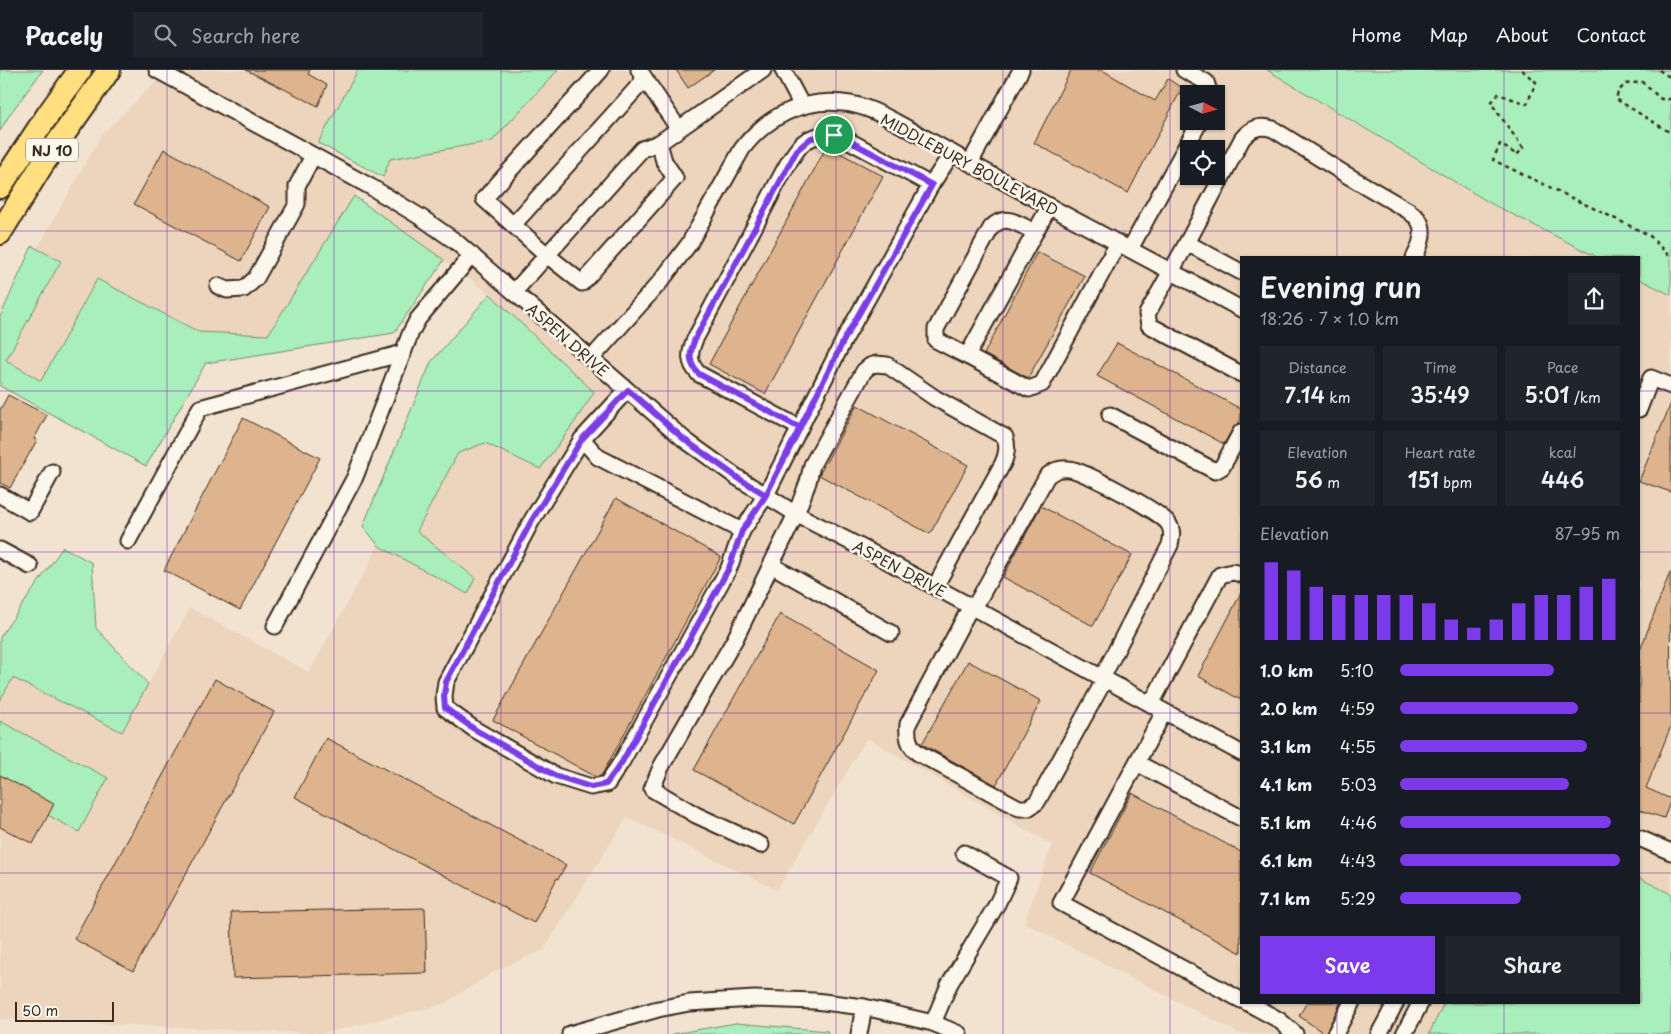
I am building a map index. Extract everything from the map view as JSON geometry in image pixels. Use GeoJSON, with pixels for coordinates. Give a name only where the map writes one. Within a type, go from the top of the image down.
{"type":"FeatureCollection","features":[{"type":"Feature","properties":{"kind":"highway","name":"NJ 10"},"geometry":{"type":"LineString","coordinates":[[0,187],[80,70]]}},
{"type":"Feature","properties":{"kind":"highway","name":"NJ 10"},"geometry":{"type":"LineString","coordinates":[[0,233],[42,165],[109,70]]}},
{"type":"Feature","properties":{"kind":"street","name":"ASPEN DRIVE"},"geometry":{"type":"LineString","coordinates":[[157,70],[371,187],[422,218],[455,241],[685,440],[738,478],[796,514],[1104,678],[1240,753]]}},
{"type":"Feature","properties":{"kind":"street"},"geometry":{"type":"LineString","coordinates":[[601,70],[484,199],[547,255],[582,283],[675,178],[664,161],[659,143]]}},
{"type":"Feature","properties":{"kind":"street"},"geometry":{"type":"LineString","coordinates":[[514,292],[642,149],[659,143],[763,70]]}},
{"type":"Feature","properties":{"kind":"street"},"geometry":{"type":"LineString","coordinates":[[783,70],[802,106]]}},
{"type":"Feature","properties":{"kind":"street"},"geometry":{"type":"LineString","coordinates":[[970,163],[1021,70]]}},
{"type":"Feature","properties":{"kind":"street"},"geometry":{"type":"LineString","coordinates":[[1184,70],[1206,82],[1207,85]]}},
{"type":"Feature","properties":{"kind":"street"},"geometry":{"type":"LineString","coordinates":[[513,225],[642,74],[678,128]]}},
{"type":"Feature","properties":{"kind":"street","name":"MIDDLEBURY BOULEVARD"},"geometry":{"type":"LineString","coordinates":[[591,359],[661,281],[689,244],[742,149],[751,137],[779,115],[816,102],[832,102],[858,106],[898,124],[1240,308]]}},
{"type":"Feature","properties":{"kind":"street"},"geometry":{"type":"LineString","coordinates":[[1240,373],[1149,325],[1147,314],[1172,272],[1242,139],[1248,132],[1256,127],[1273,129],[1418,219],[1422,233],[1421,245],[1415,256]]}},
{"type":"Feature","properties":{"kind":"street"},"geometry":{"type":"LineString","coordinates":[[1035,232],[1012,221],[1004,220],[997,222],[991,228],[936,329],[935,335],[936,340],[1029,389],[1042,384],[1195,130]]}},
{"type":"Feature","properties":{"kind":"street"},"geometry":{"type":"LineString","coordinates":[[800,428],[699,374],[692,366],[690,357],[695,339],[775,188],[803,143],[811,138],[834,135],[840,136],[932,185]]}},
{"type":"Feature","properties":{"kind":"street"},"geometry":{"type":"LineString","coordinates":[[628,390],[582,439],[532,520],[446,682],[444,696],[445,708],[474,729],[556,776],[591,787],[606,784],[622,762],[729,568],[742,531],[766,495],[844,340],[952,153]]}},
{"type":"Feature","properties":{"kind":"street"},"geometry":{"type":"LineString","coordinates":[[218,286],[227,290],[244,289],[256,278],[297,204],[297,186],[313,156]]}},
{"type":"Feature","properties":{"kind":"street"},"geometry":{"type":"LineString","coordinates":[[967,356],[1049,207]]}},
{"type":"Feature","properties":{"kind":"street"},"geometry":{"type":"LineString","coordinates":[[1187,243],[1240,271]]}},
{"type":"Feature","properties":{"kind":"street"},"geometry":{"type":"LineString","coordinates":[[275,626],[355,477],[418,319],[472,255]]}},
{"type":"Feature","properties":{"kind":"street"},"geometry":{"type":"LineString","coordinates":[[128,541],[200,408],[403,353]]}},
{"type":"Feature","properties":{"kind":"street"},"geometry":{"type":"LineString","coordinates":[[761,846],[696,815],[652,789],[661,767],[735,639],[796,514],[812,465],[864,371],[876,364],[887,365],[935,398],[1005,437],[1007,444],[1007,453],[1003,463],[935,588]]}},
{"type":"Feature","properties":{"kind":"street"},"geometry":{"type":"LineString","coordinates":[[1640,406],[1651,378],[1671,386]]}},
{"type":"Feature","properties":{"kind":"street"},"geometry":{"type":"LineString","coordinates":[[1110,415],[1215,471],[1222,467],[1240,434]]}},
{"type":"Feature","properties":{"kind":"street"},"geometry":{"type":"LineString","coordinates":[[582,439],[598,457],[742,531]]}},
{"type":"Feature","properties":{"kind":"street"},"geometry":{"type":"LineString","coordinates":[[1058,469],[1071,469],[1085,474],[1156,513],[1167,522],[1173,532],[1170,545],[1104,678],[1037,802],[1028,808],[1019,808],[918,753],[909,741],[908,724],[972,607],[1047,476],[1058,469]]}},
{"type":"Feature","properties":{"kind":"street"},"geometry":{"type":"LineString","coordinates":[[0,495],[30,512],[52,472]]}},
{"type":"Feature","properties":{"kind":"street"},"geometry":{"type":"LineString","coordinates":[[0,550],[30,566]]}},
{"type":"Feature","properties":{"kind":"street"},"geometry":{"type":"LineString","coordinates":[[771,565],[890,633]]}},
{"type":"Feature","properties":{"kind":"street"},"geometry":{"type":"LineString","coordinates":[[1240,574],[1234,572],[1220,575],[1158,708],[1137,762],[1061,903],[1240,999]]}},
{"type":"Feature","properties":{"kind":"street"},"geometry":{"type":"LineString","coordinates":[[1137,762],[1240,817]]}},
{"type":"Feature","properties":{"kind":"street"},"geometry":{"type":"LineString","coordinates":[[1640,838],[1671,852]]}},
{"type":"Feature","properties":{"kind":"street"},"geometry":{"type":"LineString","coordinates":[[933,1024],[949,985],[997,904],[1009,878],[964,853]]}},
{"type":"Feature","properties":{"kind":"street"},"geometry":{"type":"LineString","coordinates":[[570,1034],[658,1009],[708,1001],[773,999],[815,1001],[864,1007],[933,1024],[959,1034]]}},
{"type":"Feature","properties":{"kind":"street"},"geometry":{"type":"LineString","coordinates":[[1250,1004],[1279,1020],[1295,1034]]}},
{"type":"Feature","properties":{"kind":"street"},"geometry":{"type":"LineString","coordinates":[[1335,1034],[1351,1004]]}},
{"type":"Feature","properties":{"kind":"street"},"geometry":{"type":"LineString","coordinates":[[1379,1034],[1395,1004]]}},
{"type":"Feature","properties":{"kind":"street"},"geometry":{"type":"LineString","coordinates":[[1407,1033],[1420,1004]]}},
{"type":"Feature","properties":{"kind":"street"},"geometry":{"type":"LineString","coordinates":[[858,1034],[864,1007]]}},
{"type":"Feature","properties":{"kind":"path"},"geometry":{"type":"LineString","coordinates":[[1522,70],[1536,82],[1527,104],[1498,94],[1491,103],[1523,148],[1517,155],[1500,144],[1493,160],[1649,235],[1671,258]]}},
{"type":"Feature","properties":{"kind":"path"},"geometry":{"type":"LineString","coordinates":[[1659,70],[1671,78]]}},
{"type":"Feature","properties":{"kind":"path"},"geometry":{"type":"LineString","coordinates":[[1671,99],[1661,99],[1642,82],[1625,84],[1618,92],[1616,99],[1671,133]]}},
{"type":"Feature","properties":{"kind":"shaded area"},"geometry":{"type":"Polygon","coordinates":[[[168,70],[358,70],[313,152],[365,179],[268,335],[199,332],[97,279],[42,381],[6,360],[61,261],[37,249],[102,134],[168,70]]]}},
{"type":"Feature","properties":{"kind":"shaded area"},"geometry":{"type":"Polygon","coordinates":[[[558,70],[1267,70],[1492,204],[1595,256],[1240,256],[1240,1004],[1444,1004],[1429,1034],[1241,1034],[1024,923],[1052,845],[867,738],[777,890],[627,817],[544,950],[497,970],[444,1004],[321,1034],[0,1019],[0,789],[108,778],[0,721],[0,700],[13,678],[122,732],[190,608],[309,672],[379,546],[468,594],[475,578],[417,532],[458,453],[485,442],[540,469],[594,392],[490,294],[372,208],[390,159],[492,141],[558,70]]]}},
{"type":"Feature","properties":{"kind":"shaded area"},"geometry":{"type":"Polygon","coordinates":[[[1640,280],[1671,295],[1671,894],[1640,878],[1640,280]]]}},
{"type":"Feature","properties":{"kind":"green space"},"geometry":{"type":"Polygon","coordinates":[[[0,70],[43,70],[10,114],[0,131],[0,70]]]}},
{"type":"Feature","properties":{"kind":"green space"},"geometry":{"type":"Polygon","coordinates":[[[358,70],[558,70],[492,141],[390,159],[383,177],[318,143],[358,70]]]}},
{"type":"Feature","properties":{"kind":"green space"},"geometry":{"type":"Polygon","coordinates":[[[1267,70],[1671,70],[1671,295],[1640,280],[1640,256],[1595,256],[1492,204],[1267,70]]]}},
{"type":"Feature","properties":{"kind":"green space"},"geometry":{"type":"Polygon","coordinates":[[[354,196],[444,260],[394,333],[206,363],[146,466],[0,386],[0,317],[32,246],[61,261],[6,360],[41,381],[97,279],[199,332],[268,335],[354,196]]]}},
{"type":"Feature","properties":{"kind":"green space"},"geometry":{"type":"Polygon","coordinates":[[[490,294],[594,392],[540,469],[485,443],[458,453],[417,531],[475,578],[468,594],[379,546],[363,526],[431,362],[490,294]]]}},
{"type":"Feature","properties":{"kind":"green space"},"geometry":{"type":"Polygon","coordinates":[[[63,547],[92,563],[96,628],[148,684],[122,732],[13,678],[0,700],[0,637],[63,547]]]}},
{"type":"Feature","properties":{"kind":"green space"},"geometry":{"type":"Polygon","coordinates":[[[0,721],[108,778],[79,832],[0,789],[0,721]]]}},
{"type":"Feature","properties":{"kind":"green space"},"geometry":{"type":"Polygon","coordinates":[[[1640,878],[1671,894],[1671,1034],[1429,1034],[1444,1004],[1640,1004],[1640,878]]]}},
{"type":"Feature","properties":{"kind":"green space"},"geometry":{"type":"Polygon","coordinates":[[[736,1023],[828,1031],[827,1034],[673,1034],[736,1023]]]}},
{"type":"Feature","properties":{"kind":"building"},"geometry":{"type":"Polygon","coordinates":[[[246,70],[310,70],[308,74],[327,85],[318,106],[246,70]]]}},
{"type":"Feature","properties":{"kind":"building"},"geometry":{"type":"Polygon","coordinates":[[[676,70],[714,70],[688,88],[676,70]]]}},
{"type":"Feature","properties":{"kind":"building"},"geometry":{"type":"Polygon","coordinates":[[[1071,70],[1102,70],[1155,101],[1168,79],[1180,87],[1180,92],[1128,193],[1034,143],[1071,70]]]}},
{"type":"Feature","properties":{"kind":"building"},"geometry":{"type":"Polygon","coordinates":[[[827,146],[883,176],[765,394],[709,364],[827,146]]]}},
{"type":"Feature","properties":{"kind":"building"},"geometry":{"type":"Polygon","coordinates":[[[164,149],[270,207],[241,261],[134,204],[164,149]]]}},
{"type":"Feature","properties":{"kind":"building"},"geometry":{"type":"Polygon","coordinates":[[[1037,252],[1085,276],[1028,378],[984,354],[1037,252]]]}},
{"type":"Feature","properties":{"kind":"building"},"geometry":{"type":"Polygon","coordinates":[[[1117,343],[1240,408],[1240,421],[1233,428],[1224,444],[1097,376],[1117,343]]]}},
{"type":"Feature","properties":{"kind":"building"},"geometry":{"type":"Polygon","coordinates":[[[8,395],[47,415],[34,439],[37,440],[10,488],[0,483],[0,410],[8,395]]]}},
{"type":"Feature","properties":{"kind":"building"},"geometry":{"type":"Polygon","coordinates":[[[1671,403],[1671,492],[1640,481],[1671,403]]]}},
{"type":"Feature","properties":{"kind":"building"},"geometry":{"type":"Polygon","coordinates":[[[857,405],[968,465],[930,534],[819,475],[857,405]]]}},
{"type":"Feature","properties":{"kind":"building"},"geometry":{"type":"Polygon","coordinates":[[[243,418],[320,458],[240,610],[164,570],[243,418]]]}},
{"type":"Feature","properties":{"kind":"building"},"geometry":{"type":"Polygon","coordinates":[[[616,498],[721,557],[604,771],[601,776],[596,777],[493,720],[616,498]]]}},
{"type":"Feature","properties":{"kind":"building"},"geometry":{"type":"Polygon","coordinates":[[[1041,506],[1132,555],[1093,626],[1003,577],[1041,506]]]}},
{"type":"Feature","properties":{"kind":"building"},"geometry":{"type":"Polygon","coordinates":[[[1670,572],[1671,726],[1646,788],[1671,799],[1664,818],[1640,810],[1640,650],[1670,572]]]}},
{"type":"Feature","properties":{"kind":"building"},"geometry":{"type":"Polygon","coordinates":[[[1240,595],[1240,699],[1198,676],[1240,595]]]}},
{"type":"Feature","properties":{"kind":"building"},"geometry":{"type":"Polygon","coordinates":[[[780,614],[879,670],[794,824],[694,770],[780,614]]]}},
{"type":"Feature","properties":{"kind":"building"},"geometry":{"type":"Polygon","coordinates":[[[968,661],[1041,701],[996,785],[922,744],[968,661]]]}},
{"type":"Feature","properties":{"kind":"building"},"geometry":{"type":"Polygon","coordinates":[[[215,679],[274,712],[133,971],[74,939],[215,679]]]}},
{"type":"Feature","properties":{"kind":"building"},"geometry":{"type":"Polygon","coordinates":[[[326,738],[566,865],[557,878],[534,923],[295,797],[326,738]]]}},
{"type":"Feature","properties":{"kind":"building"},"geometry":{"type":"Polygon","coordinates":[[[0,775],[54,804],[33,844],[0,827],[0,775]]]}},
{"type":"Feature","properties":{"kind":"building"},"geometry":{"type":"Polygon","coordinates":[[[1132,793],[1240,851],[1240,952],[1090,873],[1132,793]]]}},
{"type":"Feature","properties":{"kind":"building"},"geometry":{"type":"Polygon","coordinates":[[[425,908],[427,973],[233,978],[231,912],[425,908]]]}},
{"type":"Feature","properties":{"kind":"building"},"geometry":{"type":"Polygon","coordinates":[[[1306,1004],[1340,1004],[1325,1034],[1299,1016],[1306,1004]]]}},
{"type":"Feature","properties":{"kind":"route"},"geometry":{"type":"LineString","coordinates":[[834,135],[811,138],[797,150],[695,339],[690,352],[690,362],[699,374],[800,428],[766,495],[738,478],[685,440],[628,390],[582,439],[532,520],[446,682],[445,708],[474,729],[556,776],[591,787],[606,784],[622,762],[729,568],[742,531],[766,495],[810,410],[844,340],[932,185],[840,136],[834,135]]}}]}
